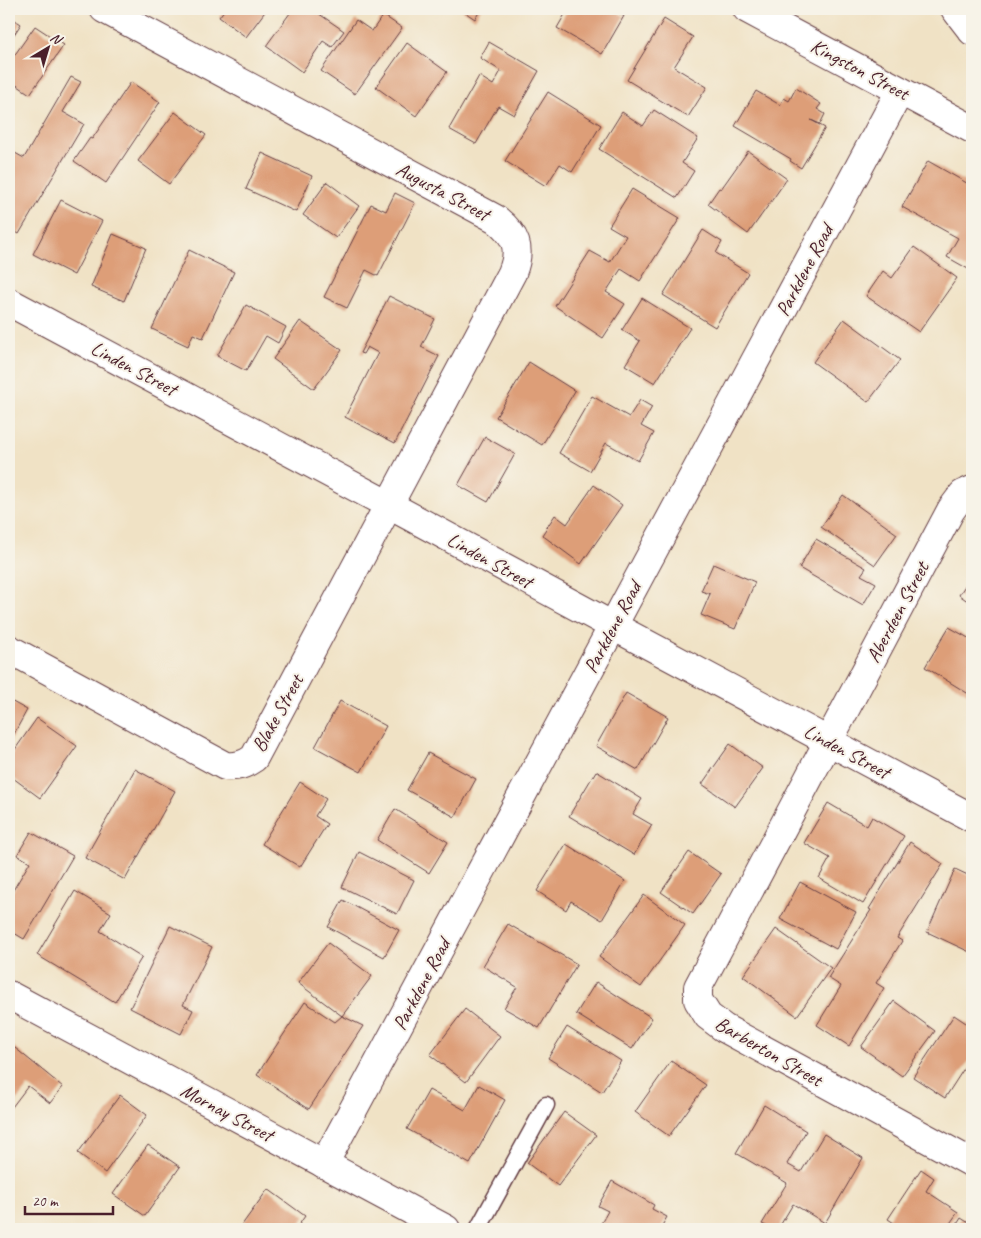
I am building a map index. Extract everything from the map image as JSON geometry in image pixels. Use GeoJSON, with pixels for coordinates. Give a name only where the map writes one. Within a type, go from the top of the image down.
{"type":"FeatureCollection","features":[{"type":"Feature","properties":{"kind":"street","name":"Augusta Street"},"geometry":{"type":"LineString","coordinates":[[104,9],[496,219],[506,227],[514,238],[517,262],[512,273],[389,505]]}},
{"type":"Feature","properties":{"kind":"street","name":"Kingston Street"},"geometry":{"type":"LineString","coordinates":[[747,9],[972,129]]}},
{"type":"Feature","properties":{"kind":"street"},"geometry":{"type":"LineString","coordinates":[[955,9],[972,31]]}},
{"type":"Feature","properties":{"kind":"street","name":"Parkdene Road"},"geometry":{"type":"LineString","coordinates":[[324,1164],[900,91]]}},
{"type":"Feature","properties":{"kind":"street","name":"Linden Street"},"geometry":{"type":"LineString","coordinates":[[9,302],[972,818]]}},
{"type":"Feature","properties":{"kind":"street","name":"Aberdeen Street"},"geometry":{"type":"LineString","coordinates":[[829,741],[951,510],[963,494],[972,490]]}},
{"type":"Feature","properties":{"kind":"street","name":"Blake Street"},"geometry":{"type":"LineString","coordinates":[[9,650],[215,762],[224,766],[235,767],[244,764],[254,758],[260,748],[389,505]]}},
{"type":"Feature","properties":{"kind":"street","name":"Barberton Street"},"geometry":{"type":"LineString","coordinates":[[829,741],[698,987],[698,1000],[708,1016],[724,1028],[972,1163]]}},
{"type":"Feature","properties":{"kind":"street","name":"Mornay Street"},"geometry":{"type":"LineString","coordinates":[[9,995],[446,1229]]}},
{"type":"Feature","properties":{"kind":"lane"},"geometry":{"type":"LineString","coordinates":[[478,1229],[546,1104]]}},
{"type":"Feature","properties":{"kind":"building"},"geometry":{"type":"Polygon","coordinates":[[[225,9],[267,9],[246,37],[219,17],[225,9]]]}},
{"type":"Feature","properties":{"kind":"building"},"geometry":{"type":"Polygon","coordinates":[[[293,9],[312,9],[344,31],[332,47],[323,41],[302,72],[266,46],[293,9]]]}},
{"type":"Feature","properties":{"kind":"building"},"geometry":{"type":"Polygon","coordinates":[[[460,9],[481,9],[475,19],[460,9]]]}},
{"type":"Feature","properties":{"kind":"building"},"geometry":{"type":"Polygon","coordinates":[[[568,9],[612,9],[624,16],[602,54],[557,28],[568,9]]]}},
{"type":"Feature","properties":{"kind":"building"},"geometry":{"type":"Polygon","coordinates":[[[383,15],[402,28],[355,94],[321,71],[356,20],[372,31],[383,15]]]}},
{"type":"Feature","properties":{"kind":"building"},"geometry":{"type":"Polygon","coordinates":[[[9,16],[21,24],[9,42],[9,16]]]}},
{"type":"Feature","properties":{"kind":"building"},"geometry":{"type":"Polygon","coordinates":[[[664,19],[693,37],[674,67],[707,87],[688,117],[627,80],[664,19]]]}},
{"type":"Feature","properties":{"kind":"building"},"geometry":{"type":"Polygon","coordinates":[[[35,26],[64,45],[30,94],[9,80],[9,63],[35,26]]]}},
{"type":"Feature","properties":{"kind":"building"},"geometry":{"type":"Polygon","coordinates":[[[489,42],[539,71],[514,115],[498,106],[476,144],[449,129],[479,76],[493,85],[501,71],[480,58],[489,42]]]}},
{"type":"Feature","properties":{"kind":"building"},"geometry":{"type":"Polygon","coordinates":[[[407,43],[447,72],[416,116],[376,87],[407,43]]]}},
{"type":"Feature","properties":{"kind":"building"},"geometry":{"type":"Polygon","coordinates":[[[71,77],[81,82],[63,112],[84,124],[19,234],[9,228],[9,163],[15,153],[24,158],[71,77]]]}},
{"type":"Feature","properties":{"kind":"building"},"geometry":{"type":"Polygon","coordinates":[[[131,82],[160,102],[106,183],[74,161],[90,138],[92,139],[131,82]]]}},
{"type":"Feature","properties":{"kind":"building"},"geometry":{"type":"Polygon","coordinates":[[[796,88],[821,104],[817,109],[825,114],[820,124],[811,120],[825,128],[801,168],[790,161],[791,159],[735,126],[756,91],[780,105],[784,98],[789,101],[796,88]]]}},
{"type":"Feature","properties":{"kind":"building"},"geometry":{"type":"Polygon","coordinates":[[[548,92],[601,125],[572,172],[560,164],[546,186],[505,161],[548,92]]]}},
{"type":"Feature","properties":{"kind":"building"},"geometry":{"type":"Polygon","coordinates":[[[654,110],[698,138],[682,163],[694,171],[677,198],[599,149],[622,112],[643,126],[654,110]]]}},
{"type":"Feature","properties":{"kind":"building"},"geometry":{"type":"Polygon","coordinates":[[[175,112],[206,135],[169,184],[138,161],[175,112]]]}},
{"type":"Feature","properties":{"kind":"building"},"geometry":{"type":"Polygon","coordinates":[[[748,151],[787,179],[748,234],[708,204],[748,151]]]}},
{"type":"Feature","properties":{"kind":"building"},"geometry":{"type":"Polygon","coordinates":[[[262,153],[312,176],[296,212],[246,189],[262,153]]]}},
{"type":"Feature","properties":{"kind":"building"},"geometry":{"type":"Polygon","coordinates":[[[928,161],[972,186],[972,266],[970,270],[947,257],[958,238],[902,207],[928,161]]]}},
{"type":"Feature","properties":{"kind":"building"},"geometry":{"type":"Polygon","coordinates":[[[327,182],[359,206],[336,238],[303,215],[327,182]]]}},
{"type":"Feature","properties":{"kind":"building"},"geometry":{"type":"Polygon","coordinates":[[[632,189],[680,218],[640,281],[621,269],[606,292],[625,304],[603,338],[555,306],[590,251],[610,262],[626,236],[609,226],[632,189]]]}},
{"type":"Feature","properties":{"kind":"building"},"geometry":{"type":"Polygon","coordinates":[[[395,193],[415,203],[378,276],[366,270],[347,308],[324,297],[371,204],[386,211],[395,193]]]}},
{"type":"Feature","properties":{"kind":"building"},"geometry":{"type":"Polygon","coordinates":[[[61,200],[102,221],[74,275],[33,254],[61,200]]]}},
{"type":"Feature","properties":{"kind":"building"},"geometry":{"type":"Polygon","coordinates":[[[703,230],[722,242],[716,253],[748,273],[715,327],[663,295],[703,230]]]}},
{"type":"Feature","properties":{"kind":"building"},"geometry":{"type":"Polygon","coordinates":[[[113,234],[146,248],[124,301],[91,287],[113,234]]]}},
{"type":"Feature","properties":{"kind":"building"},"geometry":{"type":"Polygon","coordinates":[[[914,247],[957,278],[919,332],[866,296],[883,271],[892,278],[914,247]]]}},
{"type":"Feature","properties":{"kind":"building"},"geometry":{"type":"Polygon","coordinates":[[[189,250],[234,272],[203,338],[193,334],[188,346],[152,329],[189,250]]]}},
{"type":"Feature","properties":{"kind":"building"},"geometry":{"type":"Polygon","coordinates":[[[389,296],[435,319],[421,347],[439,356],[395,443],[345,417],[378,353],[367,347],[363,354],[360,353],[389,296]]]}},
{"type":"Feature","properties":{"kind":"building"},"geometry":{"type":"Polygon","coordinates":[[[642,298],[690,328],[655,383],[625,365],[640,341],[622,330],[642,298]]]}},
{"type":"Feature","properties":{"kind":"building"},"geometry":{"type":"Polygon","coordinates":[[[246,305],[286,327],[278,343],[266,336],[246,371],[217,356],[246,305]]]}},
{"type":"Feature","properties":{"kind":"building"},"geometry":{"type":"Polygon","coordinates":[[[844,319],[900,360],[868,402],[813,362],[844,319]]]}},
{"type":"Feature","properties":{"kind":"building"},"geometry":{"type":"Polygon","coordinates":[[[300,321],[342,350],[314,389],[273,359],[300,321]]]}},
{"type":"Feature","properties":{"kind":"building"},"geometry":{"type":"Polygon","coordinates":[[[529,362],[575,391],[542,445],[496,417],[529,362]]]}},
{"type":"Feature","properties":{"kind":"building"},"geometry":{"type":"Polygon","coordinates":[[[592,396],[629,417],[640,400],[652,407],[641,426],[654,433],[638,461],[606,443],[590,471],[559,453],[592,396]]]}},
{"type":"Feature","properties":{"kind":"building"},"geometry":{"type":"Polygon","coordinates":[[[485,437],[515,454],[488,502],[458,485],[485,437]]]}},
{"type":"Feature","properties":{"kind":"building"},"geometry":{"type":"Polygon","coordinates":[[[594,485],[622,505],[581,564],[542,535],[555,515],[567,524],[594,485]]]}},
{"type":"Feature","properties":{"kind":"building"},"geometry":{"type":"Polygon","coordinates":[[[843,495],[897,534],[875,565],[821,527],[843,495]]]}},
{"type":"Feature","properties":{"kind":"building"},"geometry":{"type":"Polygon","coordinates":[[[816,539],[866,568],[861,575],[876,583],[863,605],[799,568],[816,539]]]}},
{"type":"Feature","properties":{"kind":"building"},"geometry":{"type":"Polygon","coordinates":[[[713,564],[755,582],[735,629],[701,615],[710,594],[701,591],[713,564]]]}},
{"type":"Feature","properties":{"kind":"building"},"geometry":{"type":"Polygon","coordinates":[[[972,575],[972,604],[959,595],[972,575]]]}},
{"type":"Feature","properties":{"kind":"building"},"geometry":{"type":"Polygon","coordinates":[[[949,627],[972,640],[972,696],[925,667],[949,627]]]}},
{"type":"Feature","properties":{"kind":"building"},"geometry":{"type":"Polygon","coordinates":[[[626,693],[668,717],[638,770],[596,746],[626,693]]]}},
{"type":"Feature","properties":{"kind":"building"},"geometry":{"type":"Polygon","coordinates":[[[9,700],[27,710],[9,743],[9,700]]]}},
{"type":"Feature","properties":{"kind":"building"},"geometry":{"type":"Polygon","coordinates":[[[340,701],[386,726],[361,772],[315,747],[340,701]]]}},
{"type":"Feature","properties":{"kind":"building"},"geometry":{"type":"Polygon","coordinates":[[[37,718],[77,746],[40,798],[9,775],[9,758],[37,718]]]}},
{"type":"Feature","properties":{"kind":"building"},"geometry":{"type":"Polygon","coordinates":[[[730,744],[763,768],[735,807],[702,784],[730,744]]]}},
{"type":"Feature","properties":{"kind":"building"},"geometry":{"type":"Polygon","coordinates":[[[428,753],[476,779],[455,817],[407,790],[428,753]]]}},
{"type":"Feature","properties":{"kind":"building"},"geometry":{"type":"Polygon","coordinates":[[[135,769],[175,791],[125,880],[85,858],[135,769]]]}},
{"type":"Feature","properties":{"kind":"building"},"geometry":{"type":"Polygon","coordinates":[[[596,771],[642,799],[633,814],[652,825],[634,855],[569,816],[596,771]]]}},
{"type":"Feature","properties":{"kind":"building"},"geometry":{"type":"Polygon","coordinates":[[[300,782],[326,799],[315,816],[327,824],[300,867],[262,844],[300,782]]]}},
{"type":"Feature","properties":{"kind":"building"},"geometry":{"type":"Polygon","coordinates":[[[828,803],[867,826],[872,817],[904,836],[863,904],[819,878],[830,858],[804,843],[828,803]]]}},
{"type":"Feature","properties":{"kind":"building"},"geometry":{"type":"Polygon","coordinates":[[[395,809],[448,842],[429,873],[377,840],[395,809]]]}},
{"type":"Feature","properties":{"kind":"building"},"geometry":{"type":"Polygon","coordinates":[[[31,832],[73,856],[24,939],[9,930],[9,897],[30,862],[17,855],[31,832]]]}},
{"type":"Feature","properties":{"kind":"building"},"geometry":{"type":"Polygon","coordinates":[[[910,842],[943,864],[897,938],[902,941],[876,983],[884,988],[849,1046],[817,1025],[841,986],[828,978],[871,910],[869,909],[910,842]]]}},
{"type":"Feature","properties":{"kind":"building"},"geometry":{"type":"Polygon","coordinates":[[[566,844],[625,881],[602,920],[571,901],[566,910],[537,891],[566,844]]]}},
{"type":"Feature","properties":{"kind":"building"},"geometry":{"type":"Polygon","coordinates":[[[359,852],[414,880],[397,914],[342,887],[359,852]]]}},
{"type":"Feature","properties":{"kind":"building"},"geometry":{"type":"Polygon","coordinates":[[[689,852],[721,874],[693,914],[661,892],[689,852]]]}},
{"type":"Feature","properties":{"kind":"building"},"geometry":{"type":"Polygon","coordinates":[[[955,869],[972,877],[972,953],[927,932],[955,869]]]}},
{"type":"Feature","properties":{"kind":"building"},"geometry":{"type":"Polygon","coordinates":[[[800,882],[856,912],[836,949],[780,919],[800,882]]]}},
{"type":"Feature","properties":{"kind":"building"},"geometry":{"type":"Polygon","coordinates":[[[75,891],[111,913],[100,931],[142,957],[115,1002],[37,955],[75,891]]]}},
{"type":"Feature","properties":{"kind":"building"},"geometry":{"type":"Polygon","coordinates":[[[644,895],[685,925],[641,987],[599,957],[644,895]]]}},
{"type":"Feature","properties":{"kind":"building"},"geometry":{"type":"Polygon","coordinates":[[[343,900],[399,930],[384,957],[328,927],[343,900]]]}},
{"type":"Feature","properties":{"kind":"building"},"geometry":{"type":"Polygon","coordinates":[[[508,924],[577,964],[539,1028],[504,1008],[517,987],[483,966],[508,924]]]}},
{"type":"Feature","properties":{"kind":"building"},"geometry":{"type":"Polygon","coordinates":[[[170,926],[212,947],[183,1005],[193,1010],[181,1034],[130,1008],[170,926]]]}},
{"type":"Feature","properties":{"kind":"building"},"geometry":{"type":"Polygon","coordinates":[[[776,929],[831,968],[797,1016],[743,976],[776,929]]]}},
{"type":"Feature","properties":{"kind":"building"},"geometry":{"type":"Polygon","coordinates":[[[328,943],[372,976],[342,1016],[298,983],[328,943]]]}},
{"type":"Feature","properties":{"kind":"building"},"geometry":{"type":"Polygon","coordinates":[[[596,982],[652,1018],[632,1049],[576,1014],[596,982]]]}},
{"type":"Feature","properties":{"kind":"building"},"geometry":{"type":"Polygon","coordinates":[[[894,1001],[935,1031],[902,1076],[861,1047],[894,1001]]]}},
{"type":"Feature","properties":{"kind":"building"},"geometry":{"type":"Polygon","coordinates":[[[305,1002],[335,1022],[342,1016],[363,1026],[309,1109],[257,1075],[305,1002]]]}},
{"type":"Feature","properties":{"kind":"building"},"geometry":{"type":"Polygon","coordinates":[[[465,1009],[500,1036],[466,1082],[430,1055],[465,1009]]]}},
{"type":"Feature","properties":{"kind":"building"},"geometry":{"type":"Polygon","coordinates":[[[954,1015],[972,1027],[972,1056],[945,1098],[913,1077],[954,1015]]]}},
{"type":"Feature","properties":{"kind":"building"},"geometry":{"type":"Polygon","coordinates":[[[567,1027],[621,1061],[602,1092],[548,1058],[567,1027]]]}},
{"type":"Feature","properties":{"kind":"building"},"geometry":{"type":"Polygon","coordinates":[[[9,1043],[63,1087],[50,1103],[28,1086],[9,1111],[9,1043]]]}},
{"type":"Feature","properties":{"kind":"building"},"geometry":{"type":"Polygon","coordinates":[[[671,1061],[706,1085],[669,1136],[635,1112],[671,1061]]]}},
{"type":"Feature","properties":{"kind":"building"},"geometry":{"type":"Polygon","coordinates":[[[479,1085],[505,1100],[470,1164],[407,1129],[429,1090],[465,1110],[479,1085]]]}},
{"type":"Feature","properties":{"kind":"building"},"geometry":{"type":"Polygon","coordinates":[[[120,1095],[147,1115],[105,1173],[78,1153],[120,1095]]]}},
{"type":"Feature","properties":{"kind":"building"},"geometry":{"type":"Polygon","coordinates":[[[764,1105],[806,1131],[787,1164],[801,1172],[824,1134],[863,1158],[825,1223],[793,1204],[778,1229],[772,1229],[762,1224],[787,1183],[736,1153],[764,1105]]]}},
{"type":"Feature","properties":{"kind":"building"},"geometry":{"type":"Polygon","coordinates":[[[564,1112],[596,1135],[558,1186],[527,1163],[564,1112]]]}},
{"type":"Feature","properties":{"kind":"building"},"geometry":{"type":"Polygon","coordinates":[[[148,1145],[180,1167],[145,1216],[113,1194],[148,1145]]]}},
{"type":"Feature","properties":{"kind":"building"},"geometry":{"type":"Polygon","coordinates":[[[921,1169],[934,1178],[926,1191],[958,1212],[946,1229],[903,1229],[888,1219],[921,1169]]]}},
{"type":"Feature","properties":{"kind":"building"},"geometry":{"type":"Polygon","coordinates":[[[612,1181],[654,1205],[652,1209],[667,1217],[660,1229],[598,1229],[608,1211],[598,1206],[612,1181]]]}},
{"type":"Feature","properties":{"kind":"building"},"geometry":{"type":"Polygon","coordinates":[[[268,1189],[305,1216],[296,1229],[239,1229],[268,1189]]]}},
{"type":"Feature","properties":{"kind":"building"},"geometry":{"type":"Polygon","coordinates":[[[961,1218],[972,1225],[972,1229],[954,1229],[961,1218]]]}}]}
